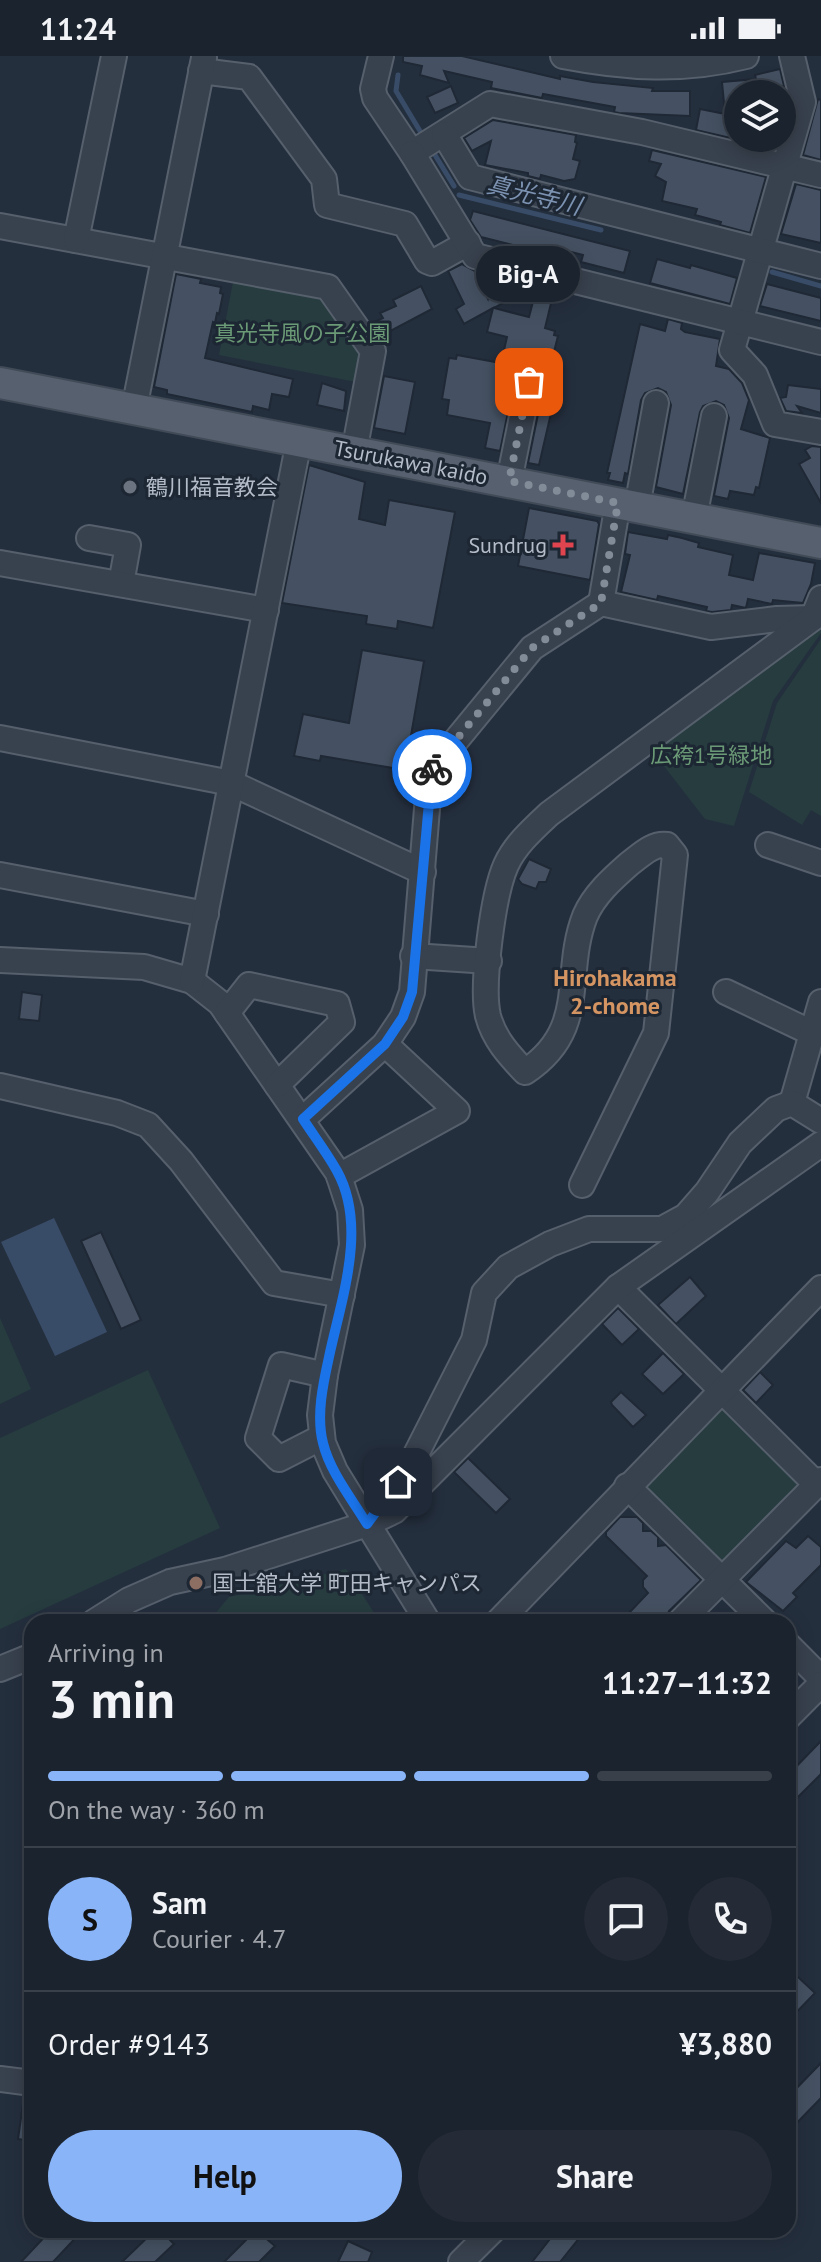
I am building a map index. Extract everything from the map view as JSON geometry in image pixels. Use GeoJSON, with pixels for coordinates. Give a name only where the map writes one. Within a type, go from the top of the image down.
{"type":"FeatureCollection","features":[{"type":"Feature","properties":{"kind":"main road","name":"Tsurukawa kaido"},"geometry":{"type":"LineString","coordinates":[[0,383],[821,543]]}},
{"type":"Feature","properties":{"kind":"street"},"geometry":{"type":"LineString","coordinates":[[76,240],[114,56]]}},
{"type":"Feature","properties":{"kind":"street"},"geometry":{"type":"LineString","coordinates":[[381,56],[373,89],[375,98],[475,256],[821,342]]}},
{"type":"Feature","properties":{"kind":"street"},"geometry":{"type":"LineString","coordinates":[[563,56],[617,66],[671,67],[746,56]]}},
{"type":"Feature","properties":{"kind":"street"},"geometry":{"type":"LineString","coordinates":[[792,56],[812,104],[785,166],[732,350],[755,375],[775,424],[821,432]]}},
{"type":"Feature","properties":{"kind":"street"},"geometry":{"type":"LineString","coordinates":[[134,409],[203,64],[249,77],[324,179],[327,205],[405,224],[427,261],[432,263],[468,243]]}},
{"type":"Feature","properties":{"kind":"street"},"geometry":{"type":"LineString","coordinates":[[412,153],[490,104],[642,132],[821,175]]}},
{"type":"Feature","properties":{"kind":"street"},"geometry":{"type":"LineString","coordinates":[[444,134],[470,177],[821,266]]}},
{"type":"Feature","properties":{"kind":"street"},"geometry":{"type":"LineString","coordinates":[[0,226],[328,287],[373,351],[354,452]]}},
{"type":"Feature","properties":{"kind":"street"},"geometry":{"type":"LineString","coordinates":[[509,481],[529,382]]}},
{"type":"Feature","properties":{"kind":"street"},"geometry":{"type":"LineString","coordinates":[[303,1119],[385,1044],[403,1017],[412,992],[430,772],[532,648],[601,603],[656,403]]}},
{"type":"Feature","properties":{"kind":"street"},"geometry":{"type":"LineString","coordinates":[[694,518],[706,424]]}},
{"type":"Feature","properties":{"kind":"street"},"geometry":{"type":"LineString","coordinates":[[192,981],[299,441]]}},
{"type":"Feature","properties":{"kind":"street"},"geometry":{"type":"LineString","coordinates":[[89,538],[128,545],[121,584]]}},
{"type":"Feature","properties":{"kind":"street"},"geometry":{"type":"LineString","coordinates":[[0,563],[266,610]]}},
{"type":"Feature","properties":{"kind":"street"},"geometry":{"type":"LineString","coordinates":[[601,603],[711,627],[777,619],[817,608]]}},
{"type":"Feature","properties":{"kind":"street"},"geometry":{"type":"LineString","coordinates":[[582,1185],[656,1033],[675,855],[672,848],[660,844],[654,846],[598,895],[586,915],[571,1006],[557,1041],[540,1062],[525,1072],[500,1044],[489,1018],[485,996],[497,890],[506,863],[524,838],[549,814],[817,608]]}},
{"type":"Feature","properties":{"kind":"street"},"geometry":{"type":"LineString","coordinates":[[0,738],[231,783],[423,872]]}},
{"type":"Feature","properties":{"kind":"street"},"geometry":{"type":"LineString","coordinates":[[768,845],[821,863]]}},
{"type":"Feature","properties":{"kind":"street"},"geometry":{"type":"LineString","coordinates":[[0,875],[206,914]]}},
{"type":"Feature","properties":{"kind":"street"},"geometry":{"type":"LineString","coordinates":[[413,956],[489,961]]}},
{"type":"Feature","properties":{"kind":"street"},"geometry":{"type":"LineString","coordinates":[[0,960],[144,967],[192,981],[220,1003],[303,1119],[339,1176],[350,1210],[352,1245],[325,1375],[320,1415],[322,1437],[335,1471],[423,1614]]}},
{"type":"Feature","properties":{"kind":"street"},"geometry":{"type":"LineString","coordinates":[[227,1013],[249,985],[337,1004],[342,1022],[277,1085]]}},
{"type":"Feature","properties":{"kind":"street"},"geometry":{"type":"LineString","coordinates":[[726,992],[812,1033]]}},
{"type":"Feature","properties":{"kind":"street"},"geometry":{"type":"LineString","coordinates":[[792,1103],[821,1002]]}},
{"type":"Feature","properties":{"kind":"street"},"geometry":{"type":"LineString","coordinates":[[339,1176],[457,1111],[385,1044]]}},
{"type":"Feature","properties":{"kind":"street"},"geometry":{"type":"LineString","coordinates":[[0,1086],[117,1113],[148,1125],[181,1161],[274,1283],[342,1295]]}},
{"type":"Feature","properties":{"kind":"street"},"geometry":{"type":"LineString","coordinates":[[792,1103],[821,1121]]}},
{"type":"Feature","properties":{"kind":"street"},"geometry":{"type":"LineString","coordinates":[[367,1524],[409,1468],[474,1340],[484,1293],[508,1267],[550,1244],[589,1229],[662,1229],[686,1216],[707,1192],[740,1143],[776,1109],[792,1103]]}},
{"type":"Feature","properties":{"kind":"street"},"geometry":{"type":"LineString","coordinates":[[107,1614],[129,1600],[170,1582],[225,1570],[367,1524],[394,1511],[618,1287],[821,1144]]}},
{"type":"Feature","properties":{"kind":"street"},"geometry":{"type":"LineString","coordinates":[[618,1287],[819,1483],[688,1614]]}},
{"type":"Feature","properties":{"kind":"street"},"geometry":{"type":"LineString","coordinates":[[506,1614],[821,1288]]}},
{"type":"Feature","properties":{"kind":"street"},"geometry":{"type":"LineString","coordinates":[[322,1437],[279,1459],[258,1438],[281,1365],[325,1375]]}},
{"type":"Feature","properties":{"kind":"street"},"geometry":{"type":"LineString","coordinates":[[627,1486],[757,1614]]}},
{"type":"Feature","properties":{"kind":"street"},"geometry":{"type":"LineString","coordinates":[[796,1654],[821,1681],[796,1708]]}},
{"type":"Feature","properties":{"kind":"street"},"geometry":{"type":"LineString","coordinates":[[0,1669],[24,1659]]}},
{"type":"Feature","properties":{"kind":"street"},"geometry":{"type":"LineString","coordinates":[[0,2079],[24,2082]]}},
{"type":"Feature","properties":{"kind":"street"},"geometry":{"type":"LineString","coordinates":[[461,2262],[485,2238]]}},
{"type":"Feature","properties":{"kind":"green space","name":"真光寺風の子公園"},"geometry":{"type":"Polygon","coordinates":[[[233,282],[329,301],[364,352],[356,382],[219,355],[233,282]]]}},
{"type":"Feature","properties":{"kind":"green space","name":"広袴1号緑地"},"geometry":{"type":"Polygon","coordinates":[[[821,625],[821,633],[773,701],[734,826],[705,819],[653,752],[821,625]]]}},
{"type":"Feature","properties":{"kind":"green space"},"geometry":{"type":"Polygon","coordinates":[[[821,639],[821,816],[811,810],[802,825],[749,792],[777,703],[821,639]]]}},
{"type":"Feature","properties":{"kind":"green space"},"geometry":{"type":"Polygon","coordinates":[[[0,1318],[31,1389],[0,1404],[0,1318]]]}},
{"type":"Feature","properties":{"kind":"green space"},"geometry":{"type":"Polygon","coordinates":[[[148,1370],[220,1528],[33,1614],[24,1614],[24,1618],[0,1629],[0,1438],[148,1370]]]}},
{"type":"Feature","properties":{"kind":"green space"},"geometry":{"type":"Polygon","coordinates":[[[724,1395],[810,1485],[721,1573],[631,1488],[724,1395]]]}},
{"type":"Feature","properties":{"kind":"green space"},"geometry":{"type":"Polygon","coordinates":[[[346,1569],[375,1614],[215,1614],[229,1597],[346,1569]]]}},
{"type":"Feature","properties":{"kind":"water"},"geometry":{"type":"Polygon","coordinates":[[[54,1218],[107,1332],[55,1356],[1,1242],[54,1218]]]}},
{"type":"Feature","properties":{"kind":"building"},"geometry":{"type":"Polygon","coordinates":[[[403,56],[462,56],[560,79],[560,76],[653,88],[652,91],[690,91],[690,116],[619,113],[614,112],[615,107],[491,88],[492,82],[444,71],[449,83],[420,75],[422,66],[403,62],[403,56]]]}},
{"type":"Feature","properties":{"kind":"building"},"geometry":{"type":"Polygon","coordinates":[[[780,69],[783,80],[745,80],[756,79],[755,75],[780,69]]]}},
{"type":"Feature","properties":{"kind":"building"},"geometry":{"type":"Polygon","coordinates":[[[451,86],[458,103],[435,113],[427,97],[451,86]]]}},
{"type":"Feature","properties":{"kind":"building"},"geometry":{"type":"Polygon","coordinates":[[[818,99],[821,100],[821,160],[803,155],[818,99]]]}},
{"type":"Feature","properties":{"kind":"building"},"geometry":{"type":"Polygon","coordinates":[[[700,109],[724,114],[724,136],[696,130],[700,109]]]}},
{"type":"Feature","properties":{"kind":"building"},"geometry":{"type":"Polygon","coordinates":[[[493,120],[576,135],[573,159],[580,161],[575,179],[564,181],[541,175],[540,179],[528,176],[528,173],[485,165],[491,141],[472,151],[464,138],[493,120]]]}},
{"type":"Feature","properties":{"kind":"building"},"geometry":{"type":"Polygon","coordinates":[[[652,150],[766,177],[750,233],[695,215],[697,209],[662,201],[666,182],[655,176],[661,164],[649,161],[652,150]]]}},
{"type":"Feature","properties":{"kind":"building"},"geometry":{"type":"Polygon","coordinates":[[[796,184],[821,190],[821,243],[781,234],[796,184]]]}},
{"type":"Feature","properties":{"kind":"building"},"geometry":{"type":"Polygon","coordinates":[[[473,211],[630,251],[624,273],[581,262],[583,255],[555,248],[553,255],[481,237],[470,220],[473,211]]]}},
{"type":"Feature","properties":{"kind":"building"},"geometry":{"type":"Polygon","coordinates":[[[657,259],[737,278],[730,304],[650,283],[657,259]]]}},
{"type":"Feature","properties":{"kind":"building"},"geometry":{"type":"Polygon","coordinates":[[[462,264],[475,271],[488,299],[495,276],[510,280],[503,303],[494,308],[529,317],[536,290],[554,291],[545,328],[555,331],[554,335],[558,336],[552,360],[558,361],[551,396],[555,396],[539,465],[528,463],[544,385],[538,370],[524,368],[515,378],[500,451],[485,448],[490,423],[447,415],[449,400],[442,399],[449,358],[456,359],[457,355],[501,363],[507,337],[487,332],[493,308],[464,324],[456,309],[464,304],[448,271],[462,264]]]}},
{"type":"Feature","properties":{"kind":"building"},"geometry":{"type":"Polygon","coordinates":[[[176,274],[221,287],[220,293],[223,294],[219,314],[213,322],[205,358],[293,379],[289,397],[272,394],[269,410],[253,406],[252,412],[167,394],[167,390],[154,387],[176,274]]]}},
{"type":"Feature","properties":{"kind":"building"},"geometry":{"type":"Polygon","coordinates":[[[767,284],[821,298],[821,321],[760,306],[767,284]]]}},
{"type":"Feature","properties":{"kind":"building"},"geometry":{"type":"Polygon","coordinates":[[[421,286],[432,309],[381,336],[372,323],[383,318],[380,313],[396,306],[393,300],[421,286]]]}},
{"type":"Feature","properties":{"kind":"building"},"geometry":{"type":"Polygon","coordinates":[[[668,319],[682,323],[681,329],[685,332],[720,339],[716,366],[729,369],[742,383],[749,400],[741,429],[770,438],[759,488],[756,487],[754,495],[730,491],[728,499],[714,496],[729,418],[724,405],[716,401],[703,406],[700,412],[683,494],[656,487],[671,405],[666,392],[658,388],[645,393],[641,400],[628,474],[625,473],[623,483],[608,480],[640,324],[665,331],[668,319]]]}},
{"type":"Feature","properties":{"kind":"building"},"geometry":{"type":"Polygon","coordinates":[[[384,376],[415,382],[405,434],[374,428],[384,376]]]}},
{"type":"Feature","properties":{"kind":"building"},"geometry":{"type":"Polygon","coordinates":[[[322,383],[346,391],[344,411],[317,405],[322,383]]]}},
{"type":"Feature","properties":{"kind":"building"},"geometry":{"type":"Polygon","coordinates":[[[788,385],[821,389],[821,413],[797,406],[802,413],[786,411],[780,398],[786,397],[788,385]]]}},
{"type":"Feature","properties":{"kind":"building"},"geometry":{"type":"Polygon","coordinates":[[[812,446],[821,447],[821,503],[799,464],[810,458],[805,450],[812,446]]]}},
{"type":"Feature","properties":{"kind":"building"},"geometry":{"type":"Polygon","coordinates":[[[309,465],[365,482],[359,519],[385,525],[389,500],[455,512],[433,628],[398,621],[397,629],[366,624],[367,616],[282,603],[309,465]]]}},
{"type":"Feature","properties":{"kind":"building"},"geometry":{"type":"Polygon","coordinates":[[[529,508],[597,521],[590,580],[518,566],[529,508]]]}},
{"type":"Feature","properties":{"kind":"building"},"geometry":{"type":"Polygon","coordinates":[[[628,532],[667,539],[668,535],[682,538],[699,543],[698,547],[733,555],[729,575],[753,580],[759,553],[815,563],[811,584],[803,603],[773,600],[772,604],[748,599],[746,608],[732,605],[731,610],[712,612],[706,611],[707,607],[658,596],[657,600],[621,592],[630,555],[625,554],[628,532]]]}},
{"type":"Feature","properties":{"kind":"building"},"geometry":{"type":"Polygon","coordinates":[[[362,650],[424,661],[405,770],[321,756],[320,761],[294,756],[303,714],[349,723],[362,650]]]}},
{"type":"Feature","properties":{"kind":"building"},"geometry":{"type":"Polygon","coordinates":[[[529,859],[551,869],[546,882],[539,882],[536,889],[522,884],[518,879],[529,859]]]}},
{"type":"Feature","properties":{"kind":"building"},"geometry":{"type":"Polygon","coordinates":[[[22,992],[42,995],[39,1021],[19,1019],[22,992]]]}},
{"type":"Feature","properties":{"kind":"building"},"geometry":{"type":"Polygon","coordinates":[[[101,1232],[141,1320],[121,1329],[81,1241],[101,1232]]]}},
{"type":"Feature","properties":{"kind":"building"},"geometry":{"type":"Polygon","coordinates":[[[690,1277],[706,1296],[676,1324],[658,1305],[690,1277]]]}},
{"type":"Feature","properties":{"kind":"building"},"geometry":{"type":"Polygon","coordinates":[[[618,1308],[639,1329],[622,1345],[602,1324],[618,1308]]]}},
{"type":"Feature","properties":{"kind":"building"},"geometry":{"type":"Polygon","coordinates":[[[663,1353],[684,1374],[663,1394],[642,1374],[663,1353]]]}},
{"type":"Feature","properties":{"kind":"building"},"geometry":{"type":"Polygon","coordinates":[[[760,1372],[773,1385],[756,1403],[743,1390],[760,1372]]]}},
{"type":"Feature","properties":{"kind":"building"},"geometry":{"type":"Polygon","coordinates":[[[621,1392],[646,1415],[633,1427],[612,1405],[611,1402],[621,1392]]]}},
{"type":"Feature","properties":{"kind":"building"},"geometry":{"type":"Polygon","coordinates":[[[468,1458],[510,1499],[496,1513],[454,1472],[468,1458]]]}},
{"type":"Feature","properties":{"kind":"building"},"geometry":{"type":"Polygon","coordinates":[[[620,1517],[637,1517],[643,1523],[643,1531],[651,1531],[658,1537],[658,1546],[666,1545],[701,1580],[668,1614],[628,1614],[648,1593],[643,1587],[647,1576],[606,1536],[620,1517]]]}},
{"type":"Feature","properties":{"kind":"building"},"geometry":{"type":"Polygon","coordinates":[[[808,1536],[821,1547],[821,1565],[793,1593],[797,1597],[783,1611],[746,1582],[786,1541],[796,1548],[808,1536]]]}},
{"type":"Feature","properties":{"kind":"building"},"geometry":{"type":"Polygon","coordinates":[[[821,1741],[821,1774],[796,1799],[796,1767],[821,1741]]]}},
{"type":"Feature","properties":{"kind":"building"},"geometry":{"type":"Polygon","coordinates":[[[796,1977],[815,1993],[796,2013],[796,1977]]]}},
{"type":"Feature","properties":{"kind":"building"},"geometry":{"type":"Polygon","coordinates":[[[821,2063],[821,2098],[796,2124],[796,2089],[821,2063]]]}},
{"type":"Feature","properties":{"kind":"building"},"geometry":{"type":"Polygon","coordinates":[[[24,2097],[24,2140],[18,2139],[24,2097]]]}},
{"type":"Feature","properties":{"kind":"building"},"geometry":{"type":"Polygon","coordinates":[[[44,2238],[76,2238],[53,2262],[21,2262],[44,2238]]]}},
{"type":"Feature","properties":{"kind":"building"},"geometry":{"type":"Polygon","coordinates":[[[147,2238],[168,2238],[174,2244],[155,2262],[122,2262],[147,2238]]]}},
{"type":"Feature","properties":{"kind":"building"},"geometry":{"type":"Polygon","coordinates":[[[248,2238],[266,2238],[275,2246],[259,2262],[224,2262],[248,2238]]]}},
{"type":"Feature","properties":{"kind":"building"},"geometry":{"type":"Polygon","coordinates":[[[551,2238],[579,2238],[560,2262],[532,2262],[551,2238]]]}},
{"type":"Feature","properties":{"kind":"building"},"geometry":{"type":"Polygon","coordinates":[[[348,2241],[372,2252],[368,2262],[338,2262],[348,2241]]]}},
{"type":"Feature","properties":{"kind":"waterway","name":"真光寺川"},"geometry":{"type":"LineString","coordinates":[[398,75],[396,91],[420,131]]}},
{"type":"Feature","properties":{"kind":"waterway","name":"真光寺川"},"geometry":{"type":"LineString","coordinates":[[435,155],[454,186]]}},
{"type":"Feature","properties":{"kind":"waterway","name":"真光寺川"},"geometry":{"type":"LineString","coordinates":[[459,195],[601,230]]}},
{"type":"Feature","properties":{"kind":"waterway","name":"真光寺川"},"geometry":{"type":"LineString","coordinates":[[772,272],[821,286]]}},
{"type":"Feature","properties":{"kind":"way so far"},"geometry":{"type":"LineString","coordinates":[[432,769],[532,648],[601,603],[618,503],[509,481],[529,382]]}},
{"type":"Feature","properties":{"kind":"place","name":"Big-A"},"geometry":{"type":"Point","coordinates":[529,382]}},
{"type":"Feature","properties":{"kind":"place","name":"鶴川福音教会"},"geometry":{"type":"Point","coordinates":[130,487]}},
{"type":"Feature","properties":{"kind":"place","name":"Sundrug"},"geometry":{"type":"Point","coordinates":[563,545]}},
{"type":"Feature","properties":{"kind":"place","name":"国士舘大学 町田キャンパス"},"geometry":{"type":"Point","coordinates":[196,1583]}},
{"type":"Feature","properties":{"kind":"district","name":"Hirohakama 2-chome"},"geometry":{"type":"Point","coordinates":[615,991]}},
{"type":"Feature","properties":{"kind":"route"},"geometry":{"type":"LineString","coordinates":[[398,1482],[367,1524],[335,1471],[323,1443],[320,1415],[325,1375],[352,1245],[350,1210],[338,1173],[303,1119],[385,1044],[403,1017],[412,992],[432,769]]}}]}
